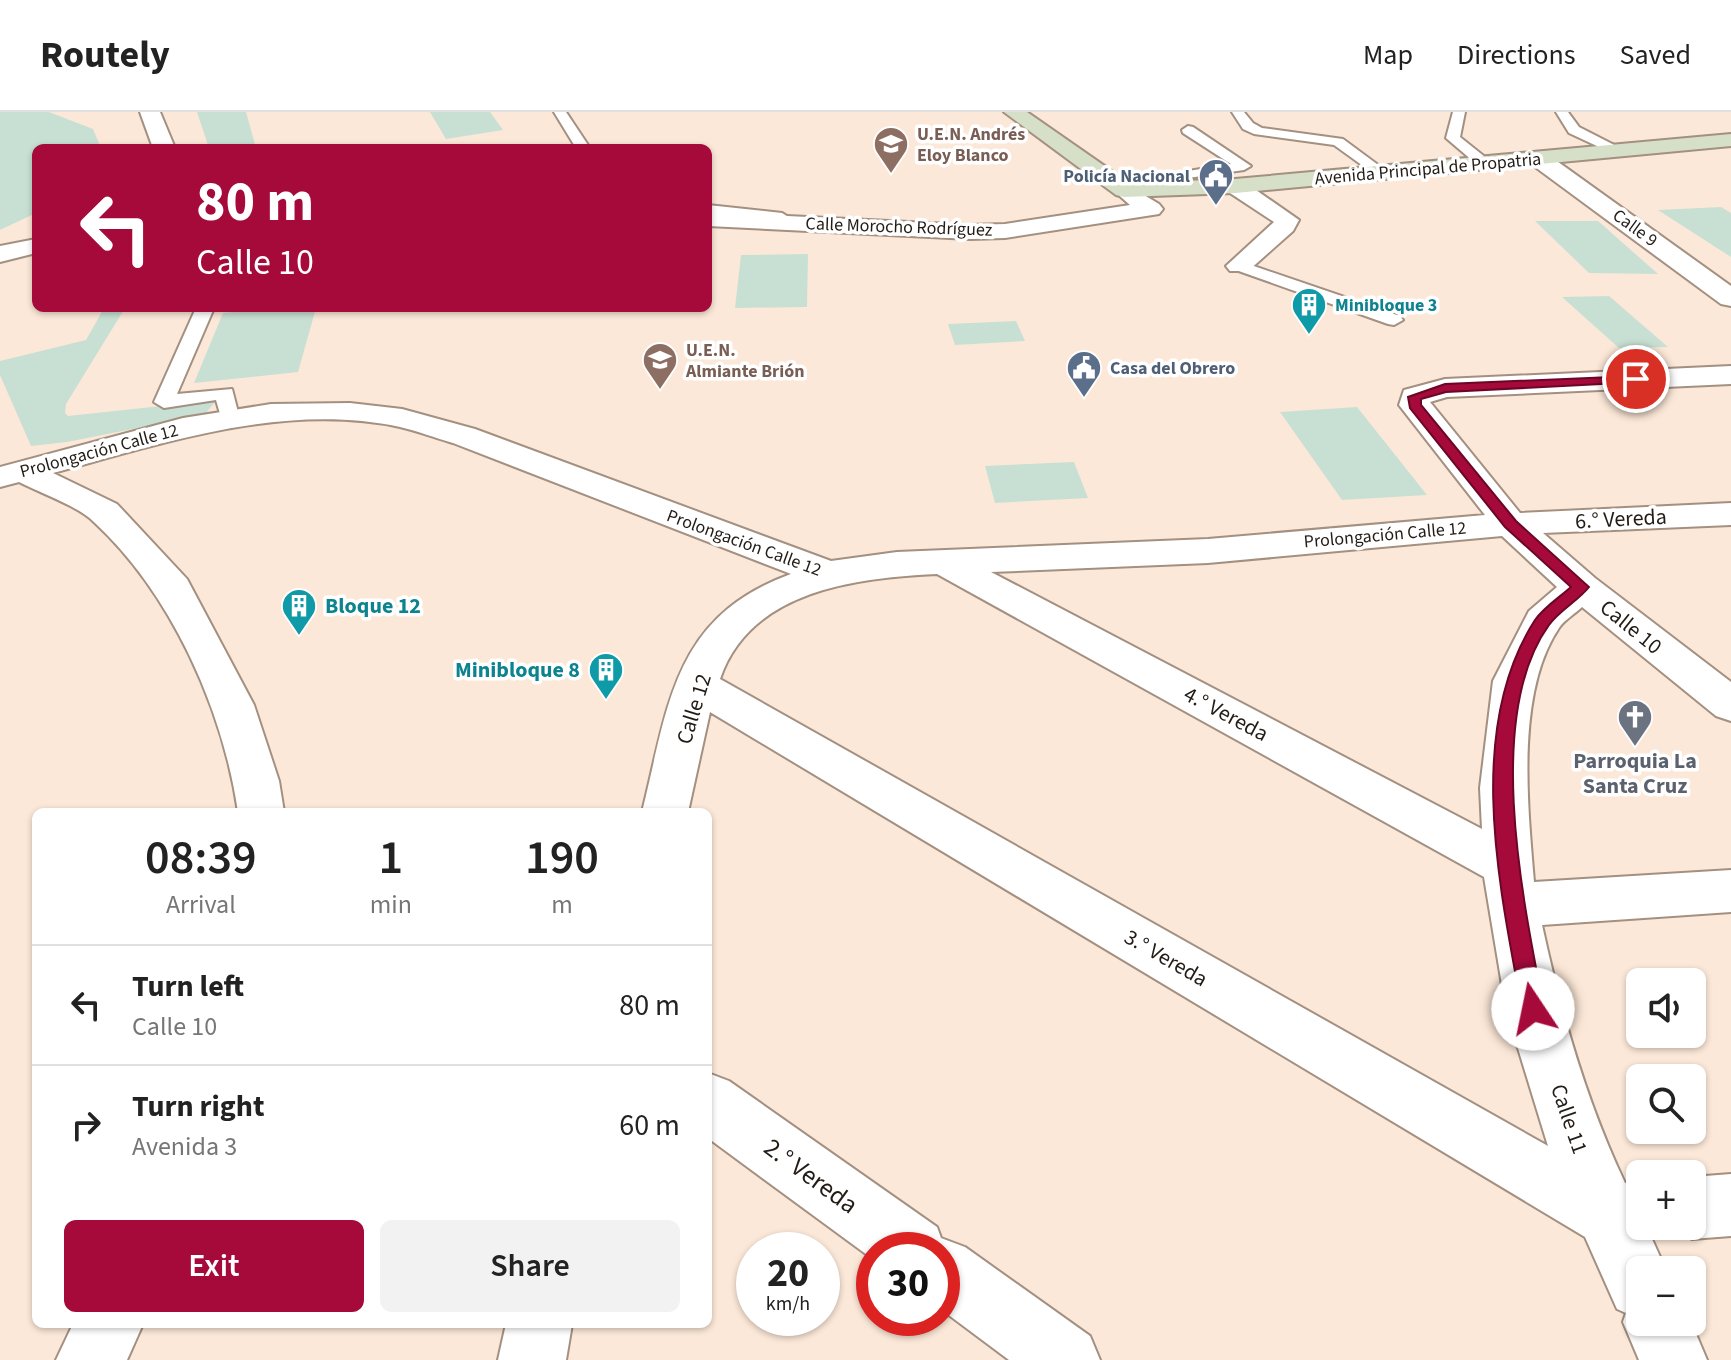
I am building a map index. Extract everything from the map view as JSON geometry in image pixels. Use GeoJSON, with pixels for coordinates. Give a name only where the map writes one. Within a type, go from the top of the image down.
{"type":"FeatureCollection","features":[{"type":"Feature","properties":{"kind":"main road"},"geometry":{"type":"LineString","coordinates":[[1014,112],[1124,190]]}},
{"type":"Feature","properties":{"kind":"main road","name":"Avenida Principal de Propatria"},"geometry":{"type":"LineString","coordinates":[[1124,190],[1235,180],[1382,173],[1730,141]]}},
{"type":"Feature","properties":{"kind":"street"},"geometry":{"type":"LineString","coordinates":[[150,112],[162,144]]}},
{"type":"Feature","properties":{"kind":"street","name":"Calle 9"},"geometry":{"type":"LineString","coordinates":[[1539,159],[1731,298]]}},
{"type":"Feature","properties":{"kind":"street"},"geometry":{"type":"LineString","coordinates":[[1235,180],[1287,220],[1239,266]]}},
{"type":"Feature","properties":{"kind":"street","name":"Calle Morocho Rodríguez"},"geometry":{"type":"LineString","coordinates":[[712,219],[1005,231],[1151,209],[1124,190]]}},
{"type":"Feature","properties":{"kind":"street"},"geometry":{"type":"LineString","coordinates":[[0,253],[32,247]]}},
{"type":"Feature","properties":{"kind":"street","name":"Calle 10"},"geometry":{"type":"LineString","coordinates":[[1722,690],[1581,587],[1510,524],[1415,405],[1415,397],[1445,388],[1731,375]]}},
{"type":"Feature","properties":{"kind":"street","name":"Prolongación Calle 12"},"geometry":{"type":"LineString","coordinates":[[11,474],[183,428],[305,411],[350,412],[402,418],[464,436],[828,574],[897,564],[1208,551],[1510,524]]}},
{"type":"Feature","properties":{"kind":"street"},"geometry":{"type":"LineString","coordinates":[[11,474],[105,512],[173,588],[233,705],[256,781],[260,808]]}},
{"type":"Feature","properties":{"kind":"street","name":"6.° Vereda"},"geometry":{"type":"LineString","coordinates":[[1510,524],[1731,514]]}},
{"type":"Feature","properties":{"kind":"street","name":"4.° Vereda"},"geometry":{"type":"LineString","coordinates":[[945,563],[1510,885]]}},
{"type":"Feature","properties":{"kind":"street","name":"Calle 12"},"geometry":{"type":"LineString","coordinates":[[666,808],[697,685],[722,635],[755,606],[789,587],[828,574]]}},
{"type":"Feature","properties":{"kind":"street","name":"Calle 11"},"geometry":{"type":"LineString","coordinates":[[1581,587],[1543,620],[1514,681],[1503,788],[1510,885],[1533,1009],[1582,1159],[1624,1214],[1633,1256]]}},
{"type":"Feature","properties":{"kind":"street","name":"3.° Vereda"},"geometry":{"type":"LineString","coordinates":[[697,685],[1624,1214]]}},
{"type":"Feature","properties":{"kind":"street"},"geometry":{"type":"LineString","coordinates":[[1510,885],[1731,891]]}},
{"type":"Feature","properties":{"kind":"street","name":"2.° Vereda"},"geometry":{"type":"LineString","coordinates":[[712,1105],[889,1232]]}},
{"type":"Feature","properties":{"kind":"street"},"geometry":{"type":"LineString","coordinates":[[1706,1207],[1731,1205]]}},
{"type":"Feature","properties":{"kind":"street"},"geometry":{"type":"LineString","coordinates":[[960,1283],[1066,1360]]}},
{"type":"Feature","properties":{"kind":"street"},"geometry":{"type":"LineString","coordinates":[[90,1360],[108,1328]]}},
{"type":"Feature","properties":{"kind":"street"},"geometry":{"type":"LineString","coordinates":[[532,1360],[538,1328]]}},
{"type":"Feature","properties":{"kind":"street"},"geometry":{"type":"LineString","coordinates":[[1662,1336],[1673,1360]]}},
{"type":"Feature","properties":{"kind":"lane"},"geometry":{"type":"LineString","coordinates":[[560,112],[580,144]]}},
{"type":"Feature","properties":{"kind":"lane"},"geometry":{"type":"LineString","coordinates":[[1238,112],[1248,126],[1259,131],[1338,142],[1382,173]]}},
{"type":"Feature","properties":{"kind":"lane"},"geometry":{"type":"LineString","coordinates":[[1459,112],[1453,138],[1485,164]]}},
{"type":"Feature","properties":{"kind":"lane"},"geometry":{"type":"LineString","coordinates":[[1562,112],[1574,130],[1619,151]]}},
{"type":"Feature","properties":{"kind":"lane"},"geometry":{"type":"LineString","coordinates":[[1158,180],[1235,180],[1244,165],[1188,130]]}},
{"type":"Feature","properties":{"kind":"lane"},"geometry":{"type":"LineString","coordinates":[[712,209],[850,226]]}},
{"type":"Feature","properties":{"kind":"lane"},"geometry":{"type":"LineString","coordinates":[[1239,266],[1394,320]]}},
{"type":"Feature","properties":{"kind":"lane"},"geometry":{"type":"LineString","coordinates":[[203,312],[164,402],[225,393],[230,420]]}},
{"type":"Feature","properties":{"kind":"green space"},"geometry":{"type":"Polygon","coordinates":[[[0,112],[49,112],[93,129],[99,144],[32,144],[32,215],[0,230],[0,112]]]}},
{"type":"Feature","properties":{"kind":"green space"},"geometry":{"type":"Polygon","coordinates":[[[197,112],[246,112],[255,144],[208,144],[197,112]]]}},
{"type":"Feature","properties":{"kind":"green space"},"geometry":{"type":"Polygon","coordinates":[[[430,112],[490,112],[503,130],[446,139],[430,112]]]}},
{"type":"Feature","properties":{"kind":"green space"},"geometry":{"type":"Polygon","coordinates":[[[1721,207],[1731,213],[1731,257],[1658,210],[1721,207]]]}},
{"type":"Feature","properties":{"kind":"green space"},"geometry":{"type":"Polygon","coordinates":[[[1535,221],[1598,221],[1658,274],[1589,273],[1535,221]]]}},
{"type":"Feature","properties":{"kind":"green space"},"geometry":{"type":"Polygon","coordinates":[[[808,254],[807,307],[735,308],[741,255],[808,254]]]}},
{"type":"Feature","properties":{"kind":"green space"},"geometry":{"type":"Polygon","coordinates":[[[1609,296],[1668,347],[1619,348],[1562,297],[1609,296]]]}},
{"type":"Feature","properties":{"kind":"green space"},"geometry":{"type":"Polygon","coordinates":[[[102,312],[123,312],[66,404],[65,413],[68,416],[217,400],[204,415],[67,442],[31,446],[0,375],[0,361],[86,340],[102,312]]]}},
{"type":"Feature","properties":{"kind":"green space"},"geometry":{"type":"Polygon","coordinates":[[[315,312],[298,372],[194,383],[223,313],[315,312]]]}},
{"type":"Feature","properties":{"kind":"green space"},"geometry":{"type":"Polygon","coordinates":[[[1016,321],[1025,341],[955,345],[948,324],[1016,321]]]}},
{"type":"Feature","properties":{"kind":"green space"},"geometry":{"type":"Polygon","coordinates":[[[1357,407],[1427,495],[1342,500],[1280,412],[1357,407]]]}},
{"type":"Feature","properties":{"kind":"green space"},"geometry":{"type":"Polygon","coordinates":[[[1074,462],[1088,498],[995,503],[985,466],[1074,462]]]}},
{"type":"Feature","properties":{"kind":"place","name":"U.E.N. Andrés Eloy Blanco"},"geometry":{"type":"Point","coordinates":[891,175]}},
{"type":"Feature","properties":{"kind":"place","name":"Policía Nacional"},"geometry":{"type":"Point","coordinates":[1216,207]}},
{"type":"Feature","properties":{"kind":"place","name":"Minibloque 3"},"geometry":{"type":"Point","coordinates":[1309,336]}},
{"type":"Feature","properties":{"kind":"place","name":"U.E.N. Almiante Brión"},"geometry":{"type":"Point","coordinates":[660,391]}},
{"type":"Feature","properties":{"kind":"place","name":"Casa del Obrero"},"geometry":{"type":"Point","coordinates":[1084,399]}},
{"type":"Feature","properties":{"kind":"place","name":"Bloque 12"},"geometry":{"type":"Point","coordinates":[299,637]}},
{"type":"Feature","properties":{"kind":"place","name":"Minibloque 8"},"geometry":{"type":"Point","coordinates":[606,701]}},
{"type":"Feature","properties":{"kind":"place","name":"Parroquia La Santa Cruz"},"geometry":{"type":"Point","coordinates":[1635,748]}},
{"type":"Feature","properties":{"kind":"route"},"geometry":{"type":"LineString","coordinates":[[1533,1009],[1509,885],[1503,788],[1507,730],[1514,681],[1529,645],[1543,620],[1581,587],[1510,524],[1415,405],[1415,397],[1425,391],[1445,388],[1636,379]]}}]}
